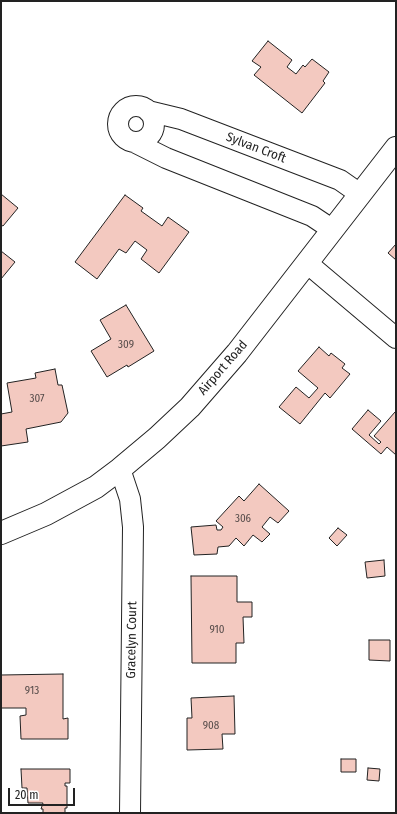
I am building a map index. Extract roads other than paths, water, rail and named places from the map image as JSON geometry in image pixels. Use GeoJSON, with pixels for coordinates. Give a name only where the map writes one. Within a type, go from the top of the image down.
{"type":"FeatureCollection","features":[{"type":"Feature","properties":{"kind":"street","name":"Sylvan Croft"},"geometry":{"type":"LineString","coordinates":[[333,230],[312,216],[166,158],[136,143],[130,142],[119,132],[118,118],[122,112],[135,106],[148,111],[182,119],[340,180],[360,194]]}},
{"type":"Feature","properties":{"kind":"street"},"geometry":{"type":"LineString","coordinates":[[136,143],[149,137],[153,131],[154,124],[148,111]]}},
{"type":"Feature","properties":{"kind":"street","name":"Airport Road"},"geometry":{"type":"LineString","coordinates":[[1,533],[46,514],[96,487],[157,438],[190,407],[237,353],[396,148]]}},
{"type":"Feature","properties":{"kind":"street"},"geometry":{"type":"LineString","coordinates":[[308,263],[396,338]]}},
{"type":"Feature","properties":{"kind":"street","name":"Gracelyn Court"},"geometry":{"type":"LineString","coordinates":[[120,469],[130,499],[133,527],[130,813]]}}]}
